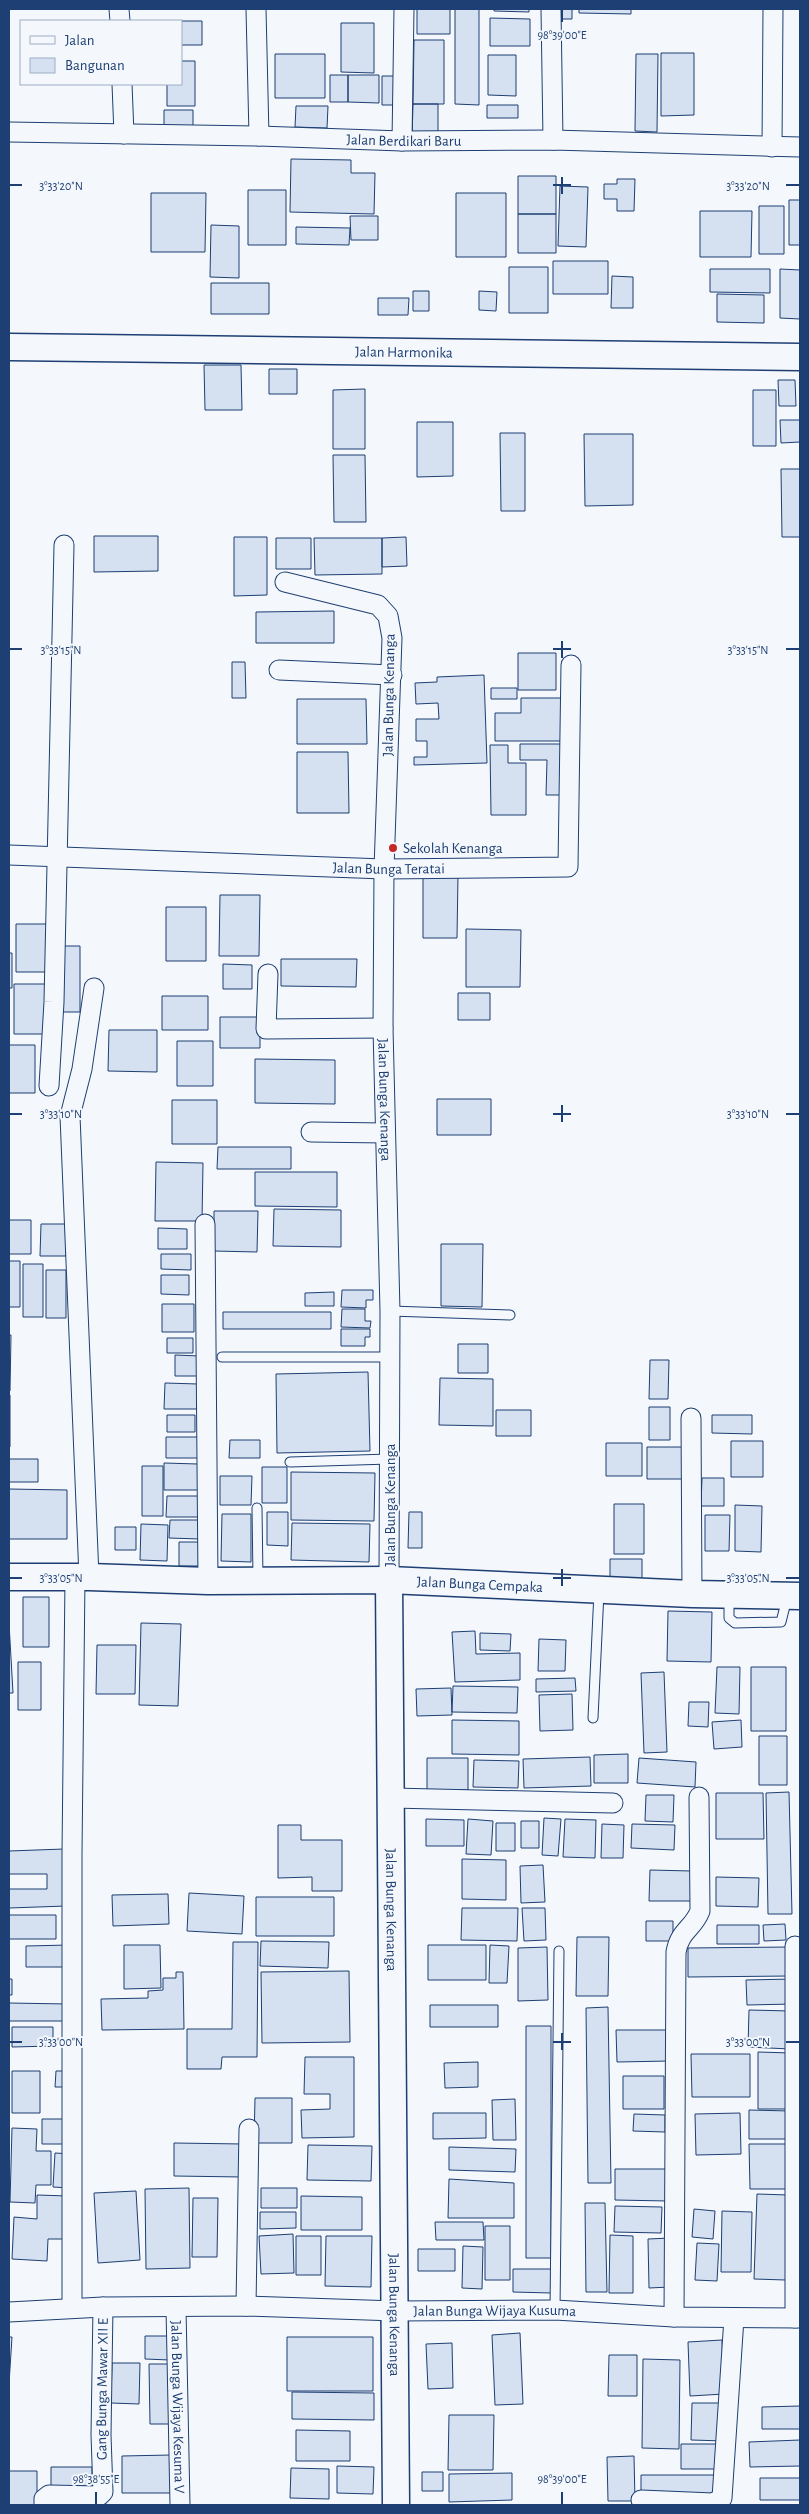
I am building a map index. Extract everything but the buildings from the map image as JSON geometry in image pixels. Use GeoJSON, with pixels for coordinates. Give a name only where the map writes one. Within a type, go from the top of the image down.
{"type":"FeatureCollection","features":[{"type":"Feature","properties":{"kind":"street"},"geometry":{"type":"LineString","coordinates":[[256,9],[259,136]]}},
{"type":"Feature","properties":{"kind":"street"},"geometry":{"type":"LineString","coordinates":[[402,141],[404,9]]}},
{"type":"Feature","properties":{"kind":"street"},"geometry":{"type":"LineString","coordinates":[[551,9],[553,140]]}},
{"type":"Feature","properties":{"kind":"street"},"geometry":{"type":"LineString","coordinates":[[772,147],[773,9]]}},
{"type":"Feature","properties":{"kind":"street"},"geometry":{"type":"LineString","coordinates":[[122,85],[124,134]]}},
{"type":"Feature","properties":{"kind":"street","name":"Jalan Berdikari Baru"},"geometry":{"type":"LineString","coordinates":[[9,132],[259,136],[402,141],[553,140],[800,147]]}},
{"type":"Feature","properties":{"kind":"street","name":"Jalan Harmonika"},"geometry":{"type":"LineString","coordinates":[[9,347],[800,356]]}},
{"type":"Feature","properties":{"kind":"street"},"geometry":{"type":"LineString","coordinates":[[50,1086],[64,545]]}},
{"type":"Feature","properties":{"kind":"street","name":"Jalan Bunga Kenanga"},"geometry":{"type":"LineString","coordinates":[[285,582],[378,605],[388,616],[392,638],[384,869],[382,1028],[391,1357],[389,1580],[396,2505]]}},
{"type":"Feature","properties":{"kind":"street","name":"Jalan Bunga Teratai"},"geometry":{"type":"LineString","coordinates":[[9,855],[384,869],[568,866],[571,665]]}},
{"type":"Feature","properties":{"kind":"street"},"geometry":{"type":"LineString","coordinates":[[280,670],[392,675]]}},
{"type":"Feature","properties":{"kind":"street"},"geometry":{"type":"LineString","coordinates":[[268,974],[266,1028],[382,1028]]}},
{"type":"Feature","properties":{"kind":"street"},"geometry":{"type":"LineString","coordinates":[[72,2308],[72,1854],[82,1576],[70,1116],[82,1069],[94,988]]}},
{"type":"Feature","properties":{"kind":"street"},"geometry":{"type":"LineString","coordinates":[[311,1132],[385,1134]]}},
{"type":"Feature","properties":{"kind":"street"},"geometry":{"type":"LineString","coordinates":[[205,1224],[208,1581]]}},
{"type":"Feature","properties":{"kind":"street"},"geometry":{"type":"LineString","coordinates":[[691,1418],[692,1594]]}},
{"type":"Feature","properties":{"kind":"street","name":"Jalan Bunga Cempaka"},"geometry":{"type":"LineString","coordinates":[[9,1577],[82,1576],[208,1581],[389,1580],[692,1594],[794,1596]]}},
{"type":"Feature","properties":{"kind":"street"},"geometry":{"type":"LineString","coordinates":[[674,2317],[676,1952],[679,1937],[694,1923],[700,1911],[699,1797]]}},
{"type":"Feature","properties":{"kind":"street"},"geometry":{"type":"LineString","coordinates":[[392,1798],[613,1803]]}},
{"type":"Feature","properties":{"kind":"street"},"geometry":{"type":"LineString","coordinates":[[796,1946],[798,2318]]}},
{"type":"Feature","properties":{"kind":"street"},"geometry":{"type":"LineString","coordinates":[[246,2306],[249,2129]]}},
{"type":"Feature","properties":{"kind":"street","name":"Jalan Bunga Wijaya Kusuma"},"geometry":{"type":"LineString","coordinates":[[9,2312],[102,2307],[176,2308],[246,2306],[396,2311],[555,2310],[674,2317],[798,2318]]}},
{"type":"Feature","properties":{"kind":"street","name":"Gang Bunga Mawar XII E"},"geometry":{"type":"LineString","coordinates":[[44,2505],[44,2499],[49,2495],[99,2496],[103,2492],[101,2435],[102,2307]]}},
{"type":"Feature","properties":{"kind":"street","name":"Jalan Bunga Wijaya Kesuma V"},"geometry":{"type":"LineString","coordinates":[[176,2308],[180,2505]]}},
{"type":"Feature","properties":{"kind":"street"},"geometry":{"type":"LineString","coordinates":[[641,2500],[713,2503],[722,2498],[734,2318]]}},
{"type":"Feature","properties":{"kind":"lane"},"geometry":{"type":"LineString","coordinates":[[390,1311],[510,1315]]}},
{"type":"Feature","properties":{"kind":"lane"},"geometry":{"type":"LineString","coordinates":[[222,1357],[391,1357]]}},
{"type":"Feature","properties":{"kind":"lane"},"geometry":{"type":"LineString","coordinates":[[290,1462],[390,1459]]}},
{"type":"Feature","properties":{"kind":"lane"},"geometry":{"type":"LineString","coordinates":[[257,1508],[258,1581]]}},
{"type":"Feature","properties":{"kind":"lane"},"geometry":{"type":"LineString","coordinates":[[593,1718],[599,1589]]}},
{"type":"Feature","properties":{"kind":"lane"},"geometry":{"type":"LineString","coordinates":[[555,2310],[559,1951]]}},
{"type":"Feature","properties":{"kind":"place","name":"Sekolah Kenanga"},"geometry":{"type":"Point","coordinates":[393,848]}}]}
